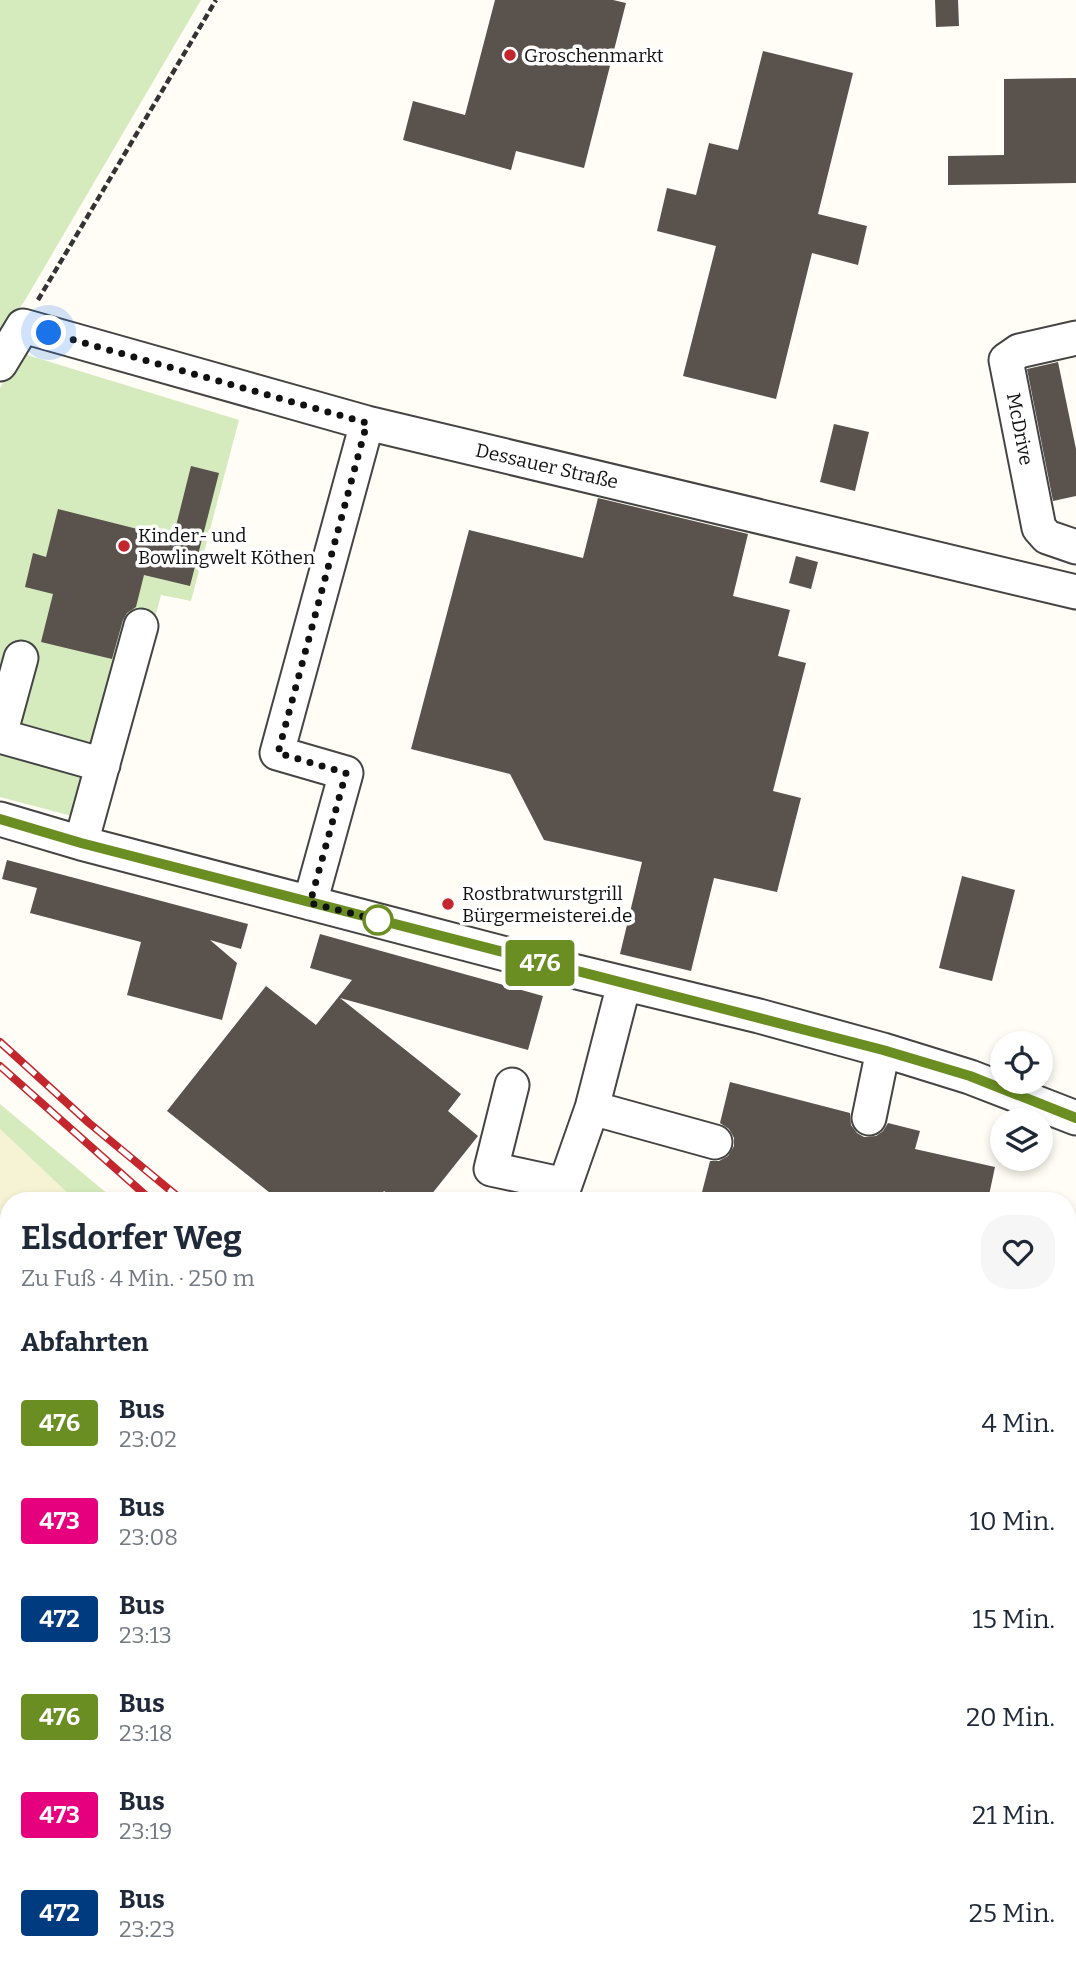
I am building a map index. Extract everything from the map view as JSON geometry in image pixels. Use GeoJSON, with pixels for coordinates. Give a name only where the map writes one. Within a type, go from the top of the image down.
{"type":"FeatureCollection","features":[{"type":"Feature","properties":{"kind":"street"},"geometry":{"type":"LineString","coordinates":[[0,364],[23,326]]}},
{"type":"Feature","properties":{"kind":"street","name":"Dessauer Straße"},"geometry":{"type":"LineString","coordinates":[[23,326],[367,423],[1076,592]]}},
{"type":"Feature","properties":{"kind":"street","name":"McDrive"},"geometry":{"type":"LineString","coordinates":[[1076,338],[1019,351],[1006,360],[1039,528],[1047,537],[1076,547]]}},
{"type":"Feature","properties":{"kind":"street"},"geometry":{"type":"LineString","coordinates":[[310,903],[346,773],[278,753],[367,423]]}},
{"type":"Feature","properties":{"kind":"street"},"geometry":{"type":"LineString","coordinates":[[81,843],[141,626]]}},
{"type":"Feature","properties":{"kind":"street"},"geometry":{"type":"LineString","coordinates":[[21,658],[0,736],[103,765]]}},
{"type":"Feature","properties":{"kind":"street"},"geometry":{"type":"LineString","coordinates":[[0,819],[310,903],[760,1016],[883,1050],[970,1076],[1076,1118]]}},
{"type":"Feature","properties":{"kind":"street"},"geometry":{"type":"LineString","coordinates":[[512,1085],[491,1169],[565,1185],[592,1108],[624,984]]}},
{"type":"Feature","properties":{"kind":"street"},"geometry":{"type":"LineString","coordinates":[[869,1118],[883,1050]]}},
{"type":"Feature","properties":{"kind":"street"},"geometry":{"type":"LineString","coordinates":[[592,1108],[715,1142]]}},
{"type":"Feature","properties":{"kind":"path"},"geometry":{"type":"LineString","coordinates":[[23,326],[216,0]]}},
{"type":"Feature","properties":{"kind":"shaded area"},"geometry":{"type":"Polygon","coordinates":[[[0,1129],[67,1192],[0,1192],[0,1129]]]}},
{"type":"Feature","properties":{"kind":"green space"},"geometry":{"type":"Polygon","coordinates":[[[0,0],[201,0],[24,302],[0,332],[0,0]]]}},
{"type":"Feature","properties":{"kind":"green space"},"geometry":{"type":"Polygon","coordinates":[[[21,353],[239,420],[191,601],[161,595],[102,824],[0,797],[0,388],[21,353]]]}},
{"type":"Feature","properties":{"kind":"green space"},"geometry":{"type":"Polygon","coordinates":[[[0,1104],[105,1192],[67,1192],[0,1129],[0,1104]]]}},
{"type":"Feature","properties":{"kind":"building"},"geometry":{"type":"Polygon","coordinates":[[[495,0],[613,0],[626,3],[584,168],[516,151],[511,170],[403,140],[413,101],[465,115],[495,0]]]}},
{"type":"Feature","properties":{"kind":"building"},"geometry":{"type":"Polygon","coordinates":[[[935,0],[958,0],[959,26],[936,27],[935,0]]]}},
{"type":"Feature","properties":{"kind":"building"},"geometry":{"type":"Polygon","coordinates":[[[763,51],[853,73],[818,214],[867,226],[858,265],[812,253],[776,399],[683,376],[716,246],[657,231],[667,188],[696,195],[709,143],[738,150],[763,51]]]}},
{"type":"Feature","properties":{"kind":"building"},"geometry":{"type":"Polygon","coordinates":[[[1076,78],[1076,183],[948,185],[948,156],[1004,155],[1004,79],[1076,78]]]}},
{"type":"Feature","properties":{"kind":"building"},"geometry":{"type":"Polygon","coordinates":[[[1058,362],[1076,449],[1076,496],[1053,501],[1027,369],[1058,362]]]}},
{"type":"Feature","properties":{"kind":"building"},"geometry":{"type":"Polygon","coordinates":[[[834,424],[869,432],[855,491],[820,482],[834,424]]]}},
{"type":"Feature","properties":{"kind":"building","name":"Kinder- und Bowlingwelt Köthen"},"geometry":{"type":"Polygon","coordinates":[[[191,466],[219,473],[190,586],[144,575],[136,607],[127,613],[123,620],[112,659],[41,642],[53,594],[25,587],[33,553],[46,557],[58,509],[173,538],[191,466]]]}},
{"type":"Feature","properties":{"kind":"building"},"geometry":{"type":"Polygon","coordinates":[[[598,498],[748,534],[733,596],[790,610],[778,656],[806,663],[773,791],[801,798],[777,892],[714,878],[691,971],[620,954],[642,862],[544,840],[510,774],[411,749],[469,530],[583,558],[598,498]]]}},
{"type":"Feature","properties":{"kind":"building"},"geometry":{"type":"Polygon","coordinates":[[[796,556],[818,562],[811,589],[789,583],[796,556]]]}},
{"type":"Feature","properties":{"kind":"building"},"geometry":{"type":"Polygon","coordinates":[[[7,860],[248,924],[241,949],[210,940],[237,963],[222,1020],[127,995],[141,942],[30,913],[37,888],[2,879],[7,860]]]}},
{"type":"Feature","properties":{"kind":"building"},"geometry":{"type":"Polygon","coordinates":[[[962,876],[1015,890],[992,981],[939,968],[962,876]]]}},
{"type":"Feature","properties":{"kind":"building"},"geometry":{"type":"Polygon","coordinates":[[[320,934],[543,996],[528,1050],[340,998],[461,1094],[448,1111],[478,1136],[433,1192],[269,1192],[167,1111],[266,986],[316,1025],[352,980],[310,968],[320,934]]]}},
{"type":"Feature","properties":{"kind":"building"},"geometry":{"type":"Polygon","coordinates":[[[730,1082],[850,1113],[851,1125],[864,1137],[876,1136],[888,1123],[920,1131],[915,1149],[990,1166],[990,1171],[994,1171],[990,1192],[702,1192],[710,1161],[719,1161],[728,1156],[734,1146],[734,1138],[729,1129],[720,1123],[730,1082]]]}},
{"type":"Feature","properties":{"kind":"railway"},"geometry":{"type":"LineString","coordinates":[[0,1042],[89,1123],[172,1192]]}},
{"type":"Feature","properties":{"kind":"railway"},"geometry":{"type":"LineString","coordinates":[[0,1066],[142,1192]]}},
{"type":"Feature","properties":{"kind":"bus line","name":"476"},"geometry":{"type":"LineString","coordinates":[[0,819],[81,843],[597,978],[760,1016],[883,1050],[970,1076],[1076,1118]]}},
{"type":"Feature","properties":{"kind":"place","name":"Groschenmarkt"},"geometry":{"type":"Point","coordinates":[510,55]}},
{"type":"Feature","properties":{"kind":"place","name":"Kinder- und Bowlingwelt Köthen"},"geometry":{"type":"Point","coordinates":[124,546]}},
{"type":"Feature","properties":{"kind":"place","name":"Rostbratwurstgrill Bürgermeisterei.de"},"geometry":{"type":"Point","coordinates":[448,904]}},
{"type":"Feature","properties":{"kind":"route"},"geometry":{"type":"LineString","coordinates":[[49,333],[367,423],[278,753],[346,773],[310,903],[378,920]]}}]}
